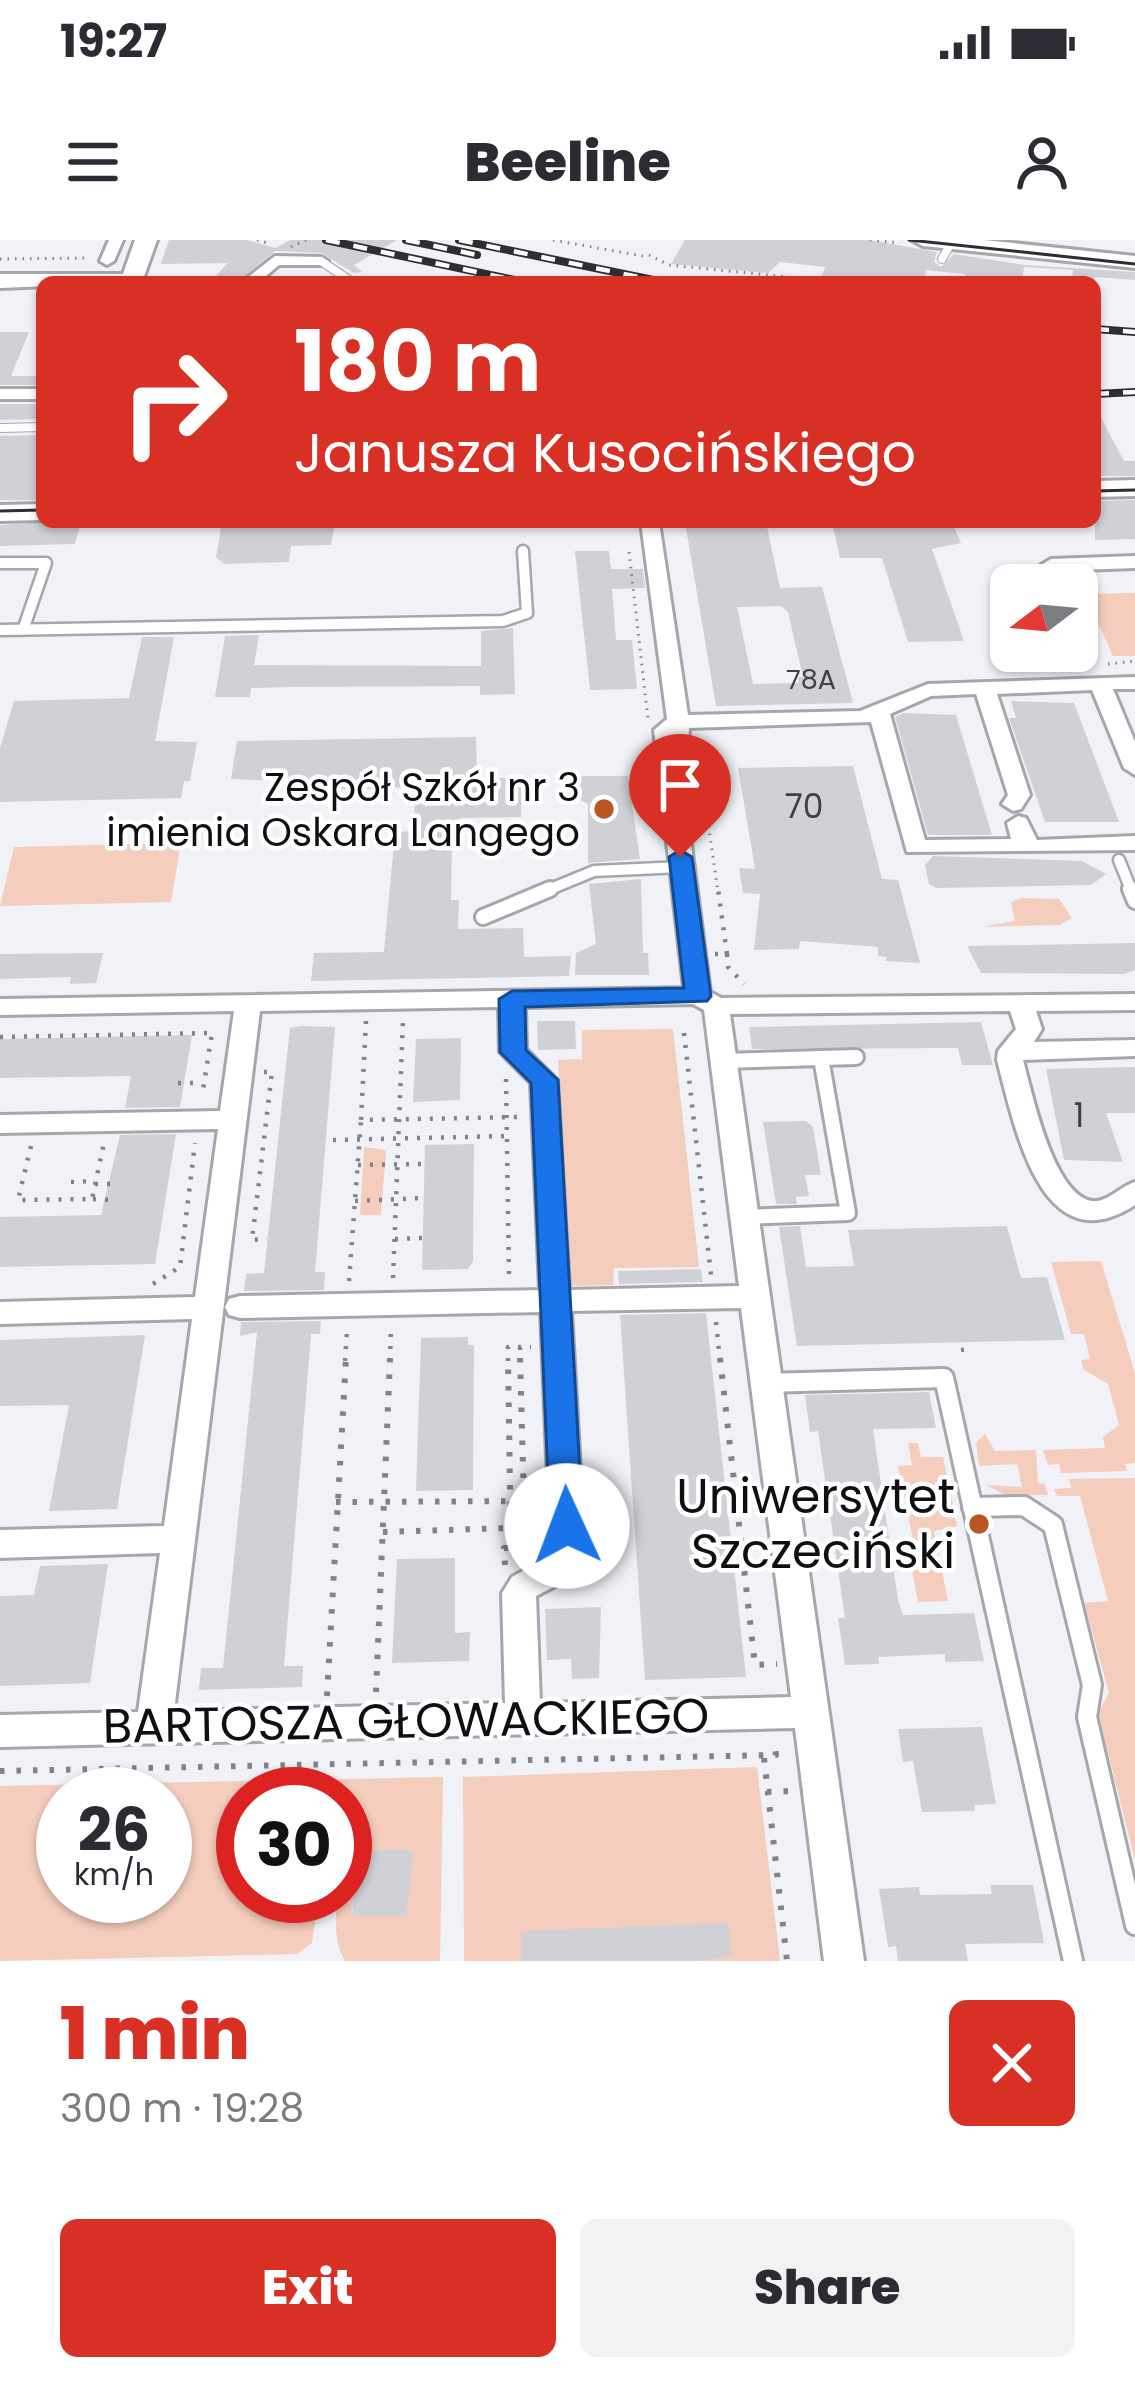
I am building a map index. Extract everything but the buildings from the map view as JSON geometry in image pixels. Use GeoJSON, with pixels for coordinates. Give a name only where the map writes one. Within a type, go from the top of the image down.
{"type":"FeatureCollection","features":[{"type":"Feature","properties":{"kind":"street"},"geometry":{"type":"LineString","coordinates":[[923,240],[946,251],[1135,262]]}},
{"type":"Feature","properties":{"kind":"street"},"geometry":{"type":"LineString","coordinates":[[0,261],[107,253],[137,266]]}},
{"type":"Feature","properties":{"kind":"street"},"geometry":{"type":"LineString","coordinates":[[256,276],[270,262],[295,256],[321,261]]}},
{"type":"Feature","properties":{"kind":"street"},"geometry":{"type":"LineString","coordinates":[[46,276],[137,266]]}},
{"type":"Feature","properties":{"kind":"street"},"geometry":{"type":"LineString","coordinates":[[0,281],[36,277]]}},
{"type":"Feature","properties":{"kind":"street"},"geometry":{"type":"LineString","coordinates":[[0,394],[36,394]]}},
{"type":"Feature","properties":{"kind":"street"},"geometry":{"type":"LineString","coordinates":[[1101,489],[1135,488]]}},
{"type":"Feature","properties":{"kind":"street"},"geometry":{"type":"LineString","coordinates":[[0,513],[36,512]]}},
{"type":"Feature","properties":{"kind":"street"},"geometry":{"type":"LineString","coordinates":[[651,528],[686,721],[681,750],[668,760],[693,955],[723,1061],[844,1961]]}},
{"type":"Feature","properties":{"kind":"street"},"geometry":{"type":"LineString","coordinates":[[1080,564],[1135,562]]}},
{"type":"Feature","properties":{"kind":"street"},"geometry":{"type":"LineString","coordinates":[[1100,682],[1135,768]]}},
{"type":"Feature","properties":{"kind":"street"},"geometry":{"type":"LineString","coordinates":[[686,721],[879,712],[928,690],[1135,683]]}},
{"type":"Feature","properties":{"kind":"street"},"geometry":{"type":"LineString","coordinates":[[985,690],[1019,795],[1016,813],[1029,846]]}},
{"type":"Feature","properties":{"kind":"street"},"geometry":{"type":"LineString","coordinates":[[879,712],[915,848],[1029,846],[1127,852]]}},
{"type":"Feature","properties":{"kind":"street"},"geometry":{"type":"LineString","coordinates":[[512,999],[513,1052],[544,1080],[566,1513],[563,1567],[525,1583],[519,1593],[523,1718]]}},
{"type":"Feature","properties":{"kind":"street"},"geometry":{"type":"LineString","coordinates":[[0,1007],[512,999],[1135,1002]]}},
{"type":"Feature","properties":{"kind":"street"},"geometry":{"type":"LineString","coordinates":[[1011,1052],[1028,1033],[1020,1002]]}},
{"type":"Feature","properties":{"kind":"street"},"geometry":{"type":"LineString","coordinates":[[154,1727],[179,1539],[225,1307],[233,1120],[248,1004]]}},
{"type":"Feature","properties":{"kind":"street"},"geometry":{"type":"LineString","coordinates":[[1011,1052],[1135,1048]]}},
{"type":"Feature","properties":{"kind":"street"},"geometry":{"type":"LineString","coordinates":[[1011,1052],[1052,1189],[1070,1204],[1094,1209],[1124,1202],[1135,1192]]}},
{"type":"Feature","properties":{"kind":"street"},"geometry":{"type":"LineString","coordinates":[[0,1124],[233,1120]]}},
{"type":"Feature","properties":{"kind":"street"},"geometry":{"type":"LineString","coordinates":[[0,1313],[755,1297]]}},
{"type":"Feature","properties":{"kind":"street"},"geometry":{"type":"LineString","coordinates":[[0,1544],[179,1539]]}},
{"type":"Feature","properties":{"kind":"street","name":"BARTOSZA GŁOWACKIEGO"},"geometry":{"type":"LineString","coordinates":[[0,1731],[811,1712]]}},
{"type":"Feature","properties":{"kind":"lane"},"geometry":{"type":"LineString","coordinates":[[321,261],[343,276]]}},
{"type":"Feature","properties":{"kind":"lane"},"geometry":{"type":"LineString","coordinates":[[0,428],[36,427]]}},
{"type":"Feature","properties":{"kind":"lane"},"geometry":{"type":"LineString","coordinates":[[0,630],[503,621],[526,613],[523,551]]}},
{"type":"Feature","properties":{"kind":"lane"},"geometry":{"type":"LineString","coordinates":[[0,563],[46,562],[23,630]]}},
{"type":"Feature","properties":{"kind":"lane"},"geometry":{"type":"LineString","coordinates":[[1127,852],[1135,901]]}},
{"type":"Feature","properties":{"kind":"lane"},"geometry":{"type":"LineString","coordinates":[[483,916],[594,871],[682,868]]}},
{"type":"Feature","properties":{"kind":"lane"},"geometry":{"type":"LineString","coordinates":[[723,1061],[856,1057]]}},
{"type":"Feature","properties":{"kind":"lane"},"geometry":{"type":"LineString","coordinates":[[744,1217],[848,1214],[821,1058]]}},
{"type":"Feature","properties":{"kind":"lane"},"geometry":{"type":"LineString","coordinates":[[766,1382],[944,1378],[1072,1961]]}},
{"type":"Feature","properties":{"kind":"lane"},"geometry":{"type":"LineString","coordinates":[[972,1507],[1024,1505],[1053,1525],[1092,1685],[1087,1718],[1135,1925]]}},
{"type":"Feature","properties":{"kind":"path"},"geometry":{"type":"LineString","coordinates":[[291,247],[306,240]]}},
{"type":"Feature","properties":{"kind":"path"},"geometry":{"type":"LineString","coordinates":[[553,240],[650,256],[668,265],[777,276]]}},
{"type":"Feature","properties":{"kind":"path"},"geometry":{"type":"LineString","coordinates":[[0,261],[107,253]]}},
{"type":"Feature","properties":{"kind":"path"},"geometry":{"type":"LineString","coordinates":[[686,721],[728,967],[755,996]]}},
{"type":"Feature","properties":{"kind":"path"},"geometry":{"type":"LineString","coordinates":[[693,955],[727,954]]}},
{"type":"Feature","properties":{"kind":"path"},"geometry":{"type":"LineString","coordinates":[[376,1700],[403,1020]]}},
{"type":"Feature","properties":{"kind":"path"},"geometry":{"type":"LineString","coordinates":[[349,1293],[366,1021]]}},
{"type":"Feature","properties":{"kind":"path"},"geometry":{"type":"LineString","coordinates":[[153,1284],[180,1267],[213,1023]]}},
{"type":"Feature","properties":{"kind":"path"},"geometry":{"type":"LineString","coordinates":[[0,1036],[212,1033]]}},
{"type":"Feature","properties":{"kind":"path"},"geometry":{"type":"LineString","coordinates":[[239,1072],[272,1072],[252,1240],[267,1239]]}},
{"type":"Feature","properties":{"kind":"path"},"geometry":{"type":"LineString","coordinates":[[506,1077],[509,1289],[516,1299]]}},
{"type":"Feature","properties":{"kind":"path"},"geometry":{"type":"LineString","coordinates":[[178,1083],[204,1083]]}},
{"type":"Feature","properties":{"kind":"path"},"geometry":{"type":"LineString","coordinates":[[361,1120],[547,1117]]}},
{"type":"Feature","properties":{"kind":"path"},"geometry":{"type":"LineString","coordinates":[[37,1124],[18,1200],[111,1200]]}},
{"type":"Feature","properties":{"kind":"path"},"geometry":{"type":"LineString","coordinates":[[92,1199],[106,1132]]}},
{"type":"Feature","properties":{"kind":"path"},"geometry":{"type":"LineString","coordinates":[[333,1140],[508,1136]]}},
{"type":"Feature","properties":{"kind":"path"},"geometry":{"type":"LineString","coordinates":[[358,1165],[424,1164]]}},
{"type":"Feature","properties":{"kind":"path"},"geometry":{"type":"LineString","coordinates":[[71,1182],[113,1184]]}},
{"type":"Feature","properties":{"kind":"path"},"geometry":{"type":"LineString","coordinates":[[355,1201],[423,1198]]}},
{"type":"Feature","properties":{"kind":"path"},"geometry":{"type":"LineString","coordinates":[[394,1239],[422,1238]]}},
{"type":"Feature","properties":{"kind":"path"},"geometry":{"type":"LineString","coordinates":[[329,1702],[324,1687],[347,1330],[332,1330]]}},
{"type":"Feature","properties":{"kind":"path"},"geometry":{"type":"LineString","coordinates":[[505,1569],[512,1528],[508,1348],[560,1346]]}},
{"type":"Feature","properties":{"kind":"path"},"geometry":{"type":"LineString","coordinates":[[520,1347],[524,1502]]}},
{"type":"Feature","properties":{"kind":"path"},"geometry":{"type":"LineString","coordinates":[[336,1502],[524,1502],[566,1513]]}},
{"type":"Feature","properties":{"kind":"path"},"geometry":{"type":"LineString","coordinates":[[383,1532],[512,1528],[566,1513]]}},
{"type":"Feature","properties":{"kind":"path"},"geometry":{"type":"LineString","coordinates":[[755,1665],[762,1677]]}},
{"type":"Feature","properties":{"kind":"path"},"geometry":{"type":"LineString","coordinates":[[764,1755],[787,1961]]}},
{"type":"Feature","properties":{"kind":"path"},"geometry":{"type":"LineString","coordinates":[[767,1792],[802,1790]]}},
{"type":"Feature","properties":{"kind":"shaded area"},"geometry":{"type":"Polygon","coordinates":[[[1135,593],[1135,656],[1113,656],[1098,623],[1098,594],[1135,593]]]}},
{"type":"Feature","properties":{"kind":"shaded area"},"geometry":{"type":"Polygon","coordinates":[[[181,843],[171,902],[0,906],[14,847],[181,843]]]}},
{"type":"Feature","properties":{"kind":"shaded area"},"geometry":{"type":"Polygon","coordinates":[[[1059,899],[1072,918],[1060,925],[981,927],[1015,921],[1011,902],[1059,899]]]}},
{"type":"Feature","properties":{"kind":"shaded area"},"geometry":{"type":"Polygon","coordinates":[[[673,1029],[699,1267],[614,1268],[613,1285],[570,1286],[558,1060],[582,1059],[582,1030],[673,1029]]]}},
{"type":"Feature","properties":{"kind":"shaded area"},"geometry":{"type":"Polygon","coordinates":[[[364,1147],[386,1150],[381,1215],[360,1215],[364,1147]]]}},
{"type":"Feature","properties":{"kind":"shaded area"},"geometry":{"type":"Polygon","coordinates":[[[1101,1261],[1135,1373],[1135,1463],[1125,1464],[1127,1471],[1061,1473],[1059,1464],[1048,1465],[1043,1450],[1105,1448],[1103,1437],[1119,1425],[1108,1384],[1084,1370],[1081,1360],[1090,1359],[1084,1334],[1071,1334],[1051,1262],[1101,1261]]]}},
{"type":"Feature","properties":{"kind":"shaded area"},"geometry":{"type":"Polygon","coordinates":[[[985,1434],[995,1451],[1036,1450],[1038,1483],[1045,1484],[1048,1495],[1006,1495],[986,1485],[1022,1487],[1017,1464],[979,1466],[976,1443],[985,1434]]]}},
{"type":"Feature","properties":{"kind":"shaded area"},"geometry":{"type":"Polygon","coordinates":[[[908,1443],[918,1443],[921,1457],[943,1457],[957,1526],[934,1531],[948,1601],[918,1602],[912,1570],[919,1569],[898,1466],[912,1465],[908,1443]]]}},
{"type":"Feature","properties":{"kind":"shaded area"},"geometry":{"type":"Polygon","coordinates":[[[1135,1478],[1135,1860],[1098,1713],[1109,1693],[1084,1603],[1108,1601],[1080,1496],[1057,1496],[1054,1489],[1071,1488],[1069,1479],[1135,1478]]]}},
{"type":"Feature","properties":{"kind":"shaded area"},"geometry":{"type":"Polygon","coordinates":[[[757,1767],[780,1961],[464,1961],[463,1777],[757,1767]]]}},
{"type":"Feature","properties":{"kind":"shaded area"},"geometry":{"type":"Polygon","coordinates":[[[443,1777],[440,1961],[345,1961],[336,1923],[372,1923],[372,1915],[407,1916],[412,1851],[372,1851],[372,1778],[443,1777]]]}},
{"type":"Feature","properties":{"kind":"shaded area"},"geometry":{"type":"Polygon","coordinates":[[[192,1782],[216,1782],[216,1923],[315,1923],[312,1943],[297,1954],[0,1961],[0,1786],[36,1785],[36,1923],[192,1923],[192,1782]]]}},
{"type":"Feature","properties":{"kind":"tram line"},"geometry":{"type":"LineString","coordinates":[[909,240],[1135,264]]}},
{"type":"Feature","properties":{"kind":"tram line"},"geometry":{"type":"LineString","coordinates":[[1101,491],[1135,490]]}},
{"type":"Feature","properties":{"kind":"tram line"},"geometry":{"type":"LineString","coordinates":[[0,511],[36,510]]}},
{"type":"Feature","properties":{"kind":"railway"},"geometry":{"type":"LineString","coordinates":[[326,240],[496,276]]}},
{"type":"Feature","properties":{"kind":"railway"},"geometry":{"type":"LineString","coordinates":[[406,240],[477,255]]}},
{"type":"Feature","properties":{"kind":"railway"},"geometry":{"type":"LineString","coordinates":[[459,240],[634,276]]}},
{"type":"Feature","properties":{"kind":"railway"},"geometry":{"type":"LineString","coordinates":[[1101,329],[1135,332]]}},
{"type":"Feature","properties":{"kind":"railway"},"geometry":{"type":"LineString","coordinates":[[1101,394],[1135,392]]}},
{"type":"Feature","properties":{"kind":"place","name":"Zespół Szkół nr 3 imienia Oskara Langego"},"geometry":{"type":"Point","coordinates":[604,809]}},
{"type":"Feature","properties":{"kind":"place","name":"Uniwersytet Szczeciński"},"geometry":{"type":"Point","coordinates":[979,1524]}},
{"type":"Feature","properties":{"kind":"route"},"geometry":{"type":"LineString","coordinates":[[567,1526],[544,1080],[513,1052],[512,999],[698,996],[680,857]]}}]}
